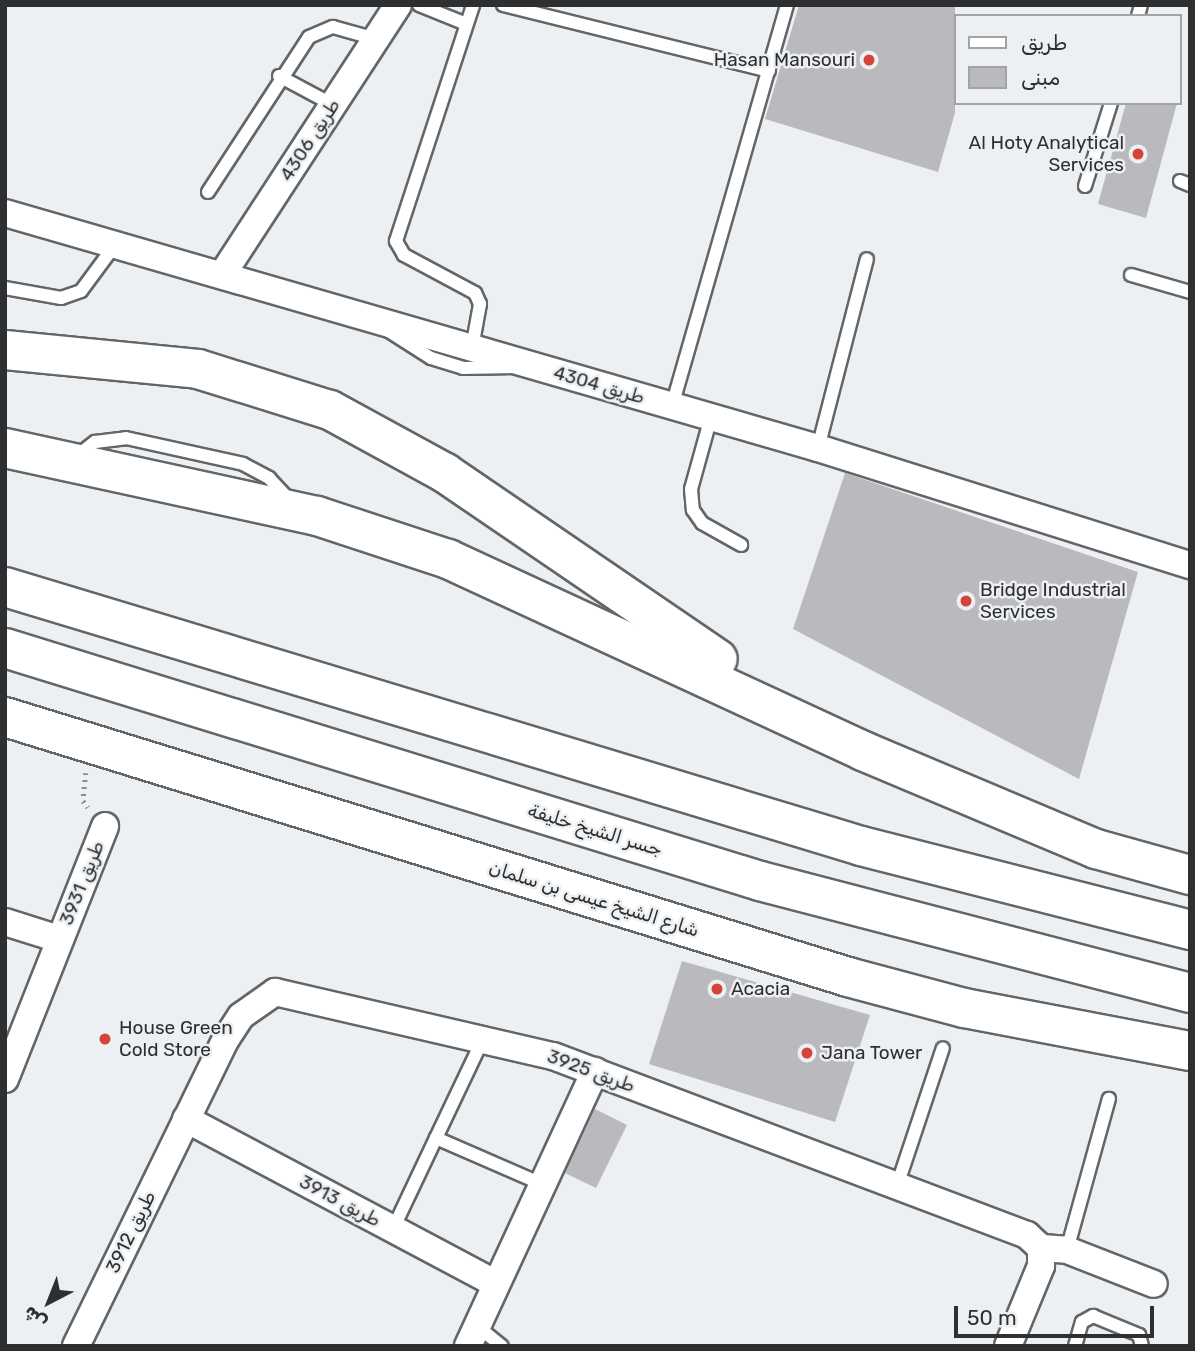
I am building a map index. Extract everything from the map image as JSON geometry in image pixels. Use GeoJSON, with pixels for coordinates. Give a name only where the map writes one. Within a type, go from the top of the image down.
{"type":"FeatureCollection","features":[{"type":"Feature","properties":{"kind":"highway"},"geometry":{"type":"LineString","coordinates":[[5,349],[198,369],[330,410],[445,473],[778,697],[950,785]]}},
{"type":"Feature","properties":{"kind":"highway"},"geometry":{"type":"LineString","coordinates":[[5,448],[297,511],[469,568],[863,751],[950,785],[1096,849],[1190,875]]}},
{"type":"Feature","properties":{"kind":"highway"},"geometry":{"type":"LineString","coordinates":[[5,587],[860,846],[1190,930]]}},
{"type":"Feature","properties":{"kind":"highway","name":"جسر الشيخ خليفة"},"geometry":{"type":"LineString","coordinates":[[5,648],[760,881],[1190,993]]}},
{"type":"Feature","properties":{"kind":"highway","name":"شارع الشيخ عيسى بن سلمان"},"geometry":{"type":"LineString","coordinates":[[5,717],[848,977],[964,1008],[1190,1051]]}},
{"type":"Feature","properties":{"kind":"street","name":"طريق 4306"},"geometry":{"type":"LineString","coordinates":[[222,275],[398,5]]}},
{"type":"Feature","properties":{"kind":"street","name":"طريق 4304"},"geometry":{"type":"LineString","coordinates":[[5,213],[818,448],[1190,565]]}},
{"type":"Feature","properties":{"kind":"street","name":"طريق 3931"},"geometry":{"type":"LineString","coordinates":[[5,1079],[105,826]]}},
{"type":"Feature","properties":{"kind":"street","name":"طريق 3931"},"geometry":{"type":"LineString","coordinates":[[5,922],[59,939]]}},
{"type":"Feature","properties":{"kind":"street","name":"طريق 3925"},"geometry":{"type":"LineString","coordinates":[[186,1119],[241,1016],[275,992],[483,1039],[595,1071],[1027,1236],[1041,1248],[1067,1250],[1154,1284]]}},
{"type":"Feature","properties":{"kind":"street"},"geometry":{"type":"LineString","coordinates":[[472,1336],[595,1071]]}},
{"type":"Feature","properties":{"kind":"street","name":"طريق 3913"},"geometry":{"type":"LineString","coordinates":[[186,1119],[495,1283]]}},
{"type":"Feature","properties":{"kind":"street","name":"طريق 3912"},"geometry":{"type":"LineString","coordinates":[[76,1346],[186,1119]]}},
{"type":"Feature","properties":{"kind":"street"},"geometry":{"type":"LineString","coordinates":[[1008,1346],[1041,1266],[1041,1248]]}},
{"type":"Feature","properties":{"kind":"lane"},"geometry":{"type":"LineString","coordinates":[[419,5],[464,23]]}},
{"type":"Feature","properties":{"kind":"lane"},"geometry":{"type":"LineString","coordinates":[[472,5],[396,241],[404,255],[475,293],[480,304],[472,348]]}},
{"type":"Feature","properties":{"kind":"lane"},"geometry":{"type":"LineString","coordinates":[[503,5],[769,71]]}},
{"type":"Feature","properties":{"kind":"lane"},"geometry":{"type":"LineString","coordinates":[[673,406],[787,5]]}},
{"type":"Feature","properties":{"kind":"lane"},"geometry":{"type":"LineString","coordinates":[[208,192],[279,76],[318,30],[333,27],[376,39]]}},
{"type":"Feature","properties":{"kind":"lane"},"geometry":{"type":"LineString","coordinates":[[279,76],[333,105]]}},
{"type":"Feature","properties":{"kind":"lane"},"geometry":{"type":"LineString","coordinates":[[1085,186],[1110,105]]}},
{"type":"Feature","properties":{"kind":"lane"},"geometry":{"type":"LineString","coordinates":[[5,288],[61,298],[80,291],[115,244]]}},
{"type":"Feature","properties":{"kind":"lane"},"geometry":{"type":"LineString","coordinates":[[818,448],[867,259]]}},
{"type":"Feature","properties":{"kind":"lane"},"geometry":{"type":"LineString","coordinates":[[1131,275],[1190,292]]}},
{"type":"Feature","properties":{"kind":"lane"},"geometry":{"type":"LineString","coordinates":[[375,320],[401,342],[452,365],[497,370],[531,365]]}},
{"type":"Feature","properties":{"kind":"lane"},"geometry":{"type":"LineString","coordinates":[[711,417],[691,489],[693,510],[702,523],[741,545]]}},
{"type":"Feature","properties":{"kind":"lane"},"geometry":{"type":"LineString","coordinates":[[393,1229],[483,1039]]}},
{"type":"Feature","properties":{"kind":"lane"},"geometry":{"type":"LineString","coordinates":[[897,1186],[943,1048]]}},
{"type":"Feature","properties":{"kind":"lane"},"geometry":{"type":"LineString","coordinates":[[1067,1250],[1109,1099]]}},
{"type":"Feature","properties":{"kind":"lane"},"geometry":{"type":"LineString","coordinates":[[436,1138],[542,1184]]}},
{"type":"Feature","properties":{"kind":"lane"},"geometry":{"type":"LineString","coordinates":[[1075,1346],[1082,1322],[1093,1316],[1139,1335],[1142,1346]]}},
{"type":"Feature","properties":{"kind":"lane"},"geometry":{"type":"LineString","coordinates":[[472,1336],[502,1346]]}},
{"type":"Feature","properties":{"kind":"path"},"geometry":{"type":"LineString","coordinates":[[75,769],[86,772],[83,801],[105,826]]}},
{"type":"Feature","properties":{"kind":"building","name":"Hasan Mansouri"},"geometry":{"type":"Polygon","coordinates":[[[799,5],[955,5],[955,113],[938,172],[765,119],[799,5]]]}},
{"type":"Feature","properties":{"kind":"building","name":"Al Hoty Analytical Services"},"geometry":{"type":"Polygon","coordinates":[[[1125,105],[1176,105],[1146,218],[1098,204],[1125,105]]]}},
{"type":"Feature","properties":{"kind":"building","name":"Bridge Industrial Services"},"geometry":{"type":"Polygon","coordinates":[[[845,473],[1138,572],[1079,779],[793,629],[845,473]]]}},
{"type":"Feature","properties":{"kind":"building"},"geometry":{"type":"Polygon","coordinates":[[[682,961],[870,1015],[835,1122],[649,1064],[682,961]]]}},
{"type":"Feature","properties":{"kind":"building"},"geometry":{"type":"Polygon","coordinates":[[[595,1109],[627,1125],[596,1188],[565,1173],[595,1109]]]}},
{"type":"Feature","properties":{"kind":"place","name":"Hasan Mansouri"},"geometry":{"type":"Point","coordinates":[869,60]}},
{"type":"Feature","properties":{"kind":"place","name":"Al Hoty Analytical Services"},"geometry":{"type":"Point","coordinates":[1138,154]}},
{"type":"Feature","properties":{"kind":"place","name":"Bridge Industrial Services"},"geometry":{"type":"Point","coordinates":[966,601]}},
{"type":"Feature","properties":{"kind":"place","name":"Acacia"},"geometry":{"type":"Point","coordinates":[717,989]}},
{"type":"Feature","properties":{"kind":"place","name":"House Green Cold Store"},"geometry":{"type":"Point","coordinates":[105,1039]}},
{"type":"Feature","properties":{"kind":"place","name":"Jana Tower"},"geometry":{"type":"Point","coordinates":[807,1053]}}]}
